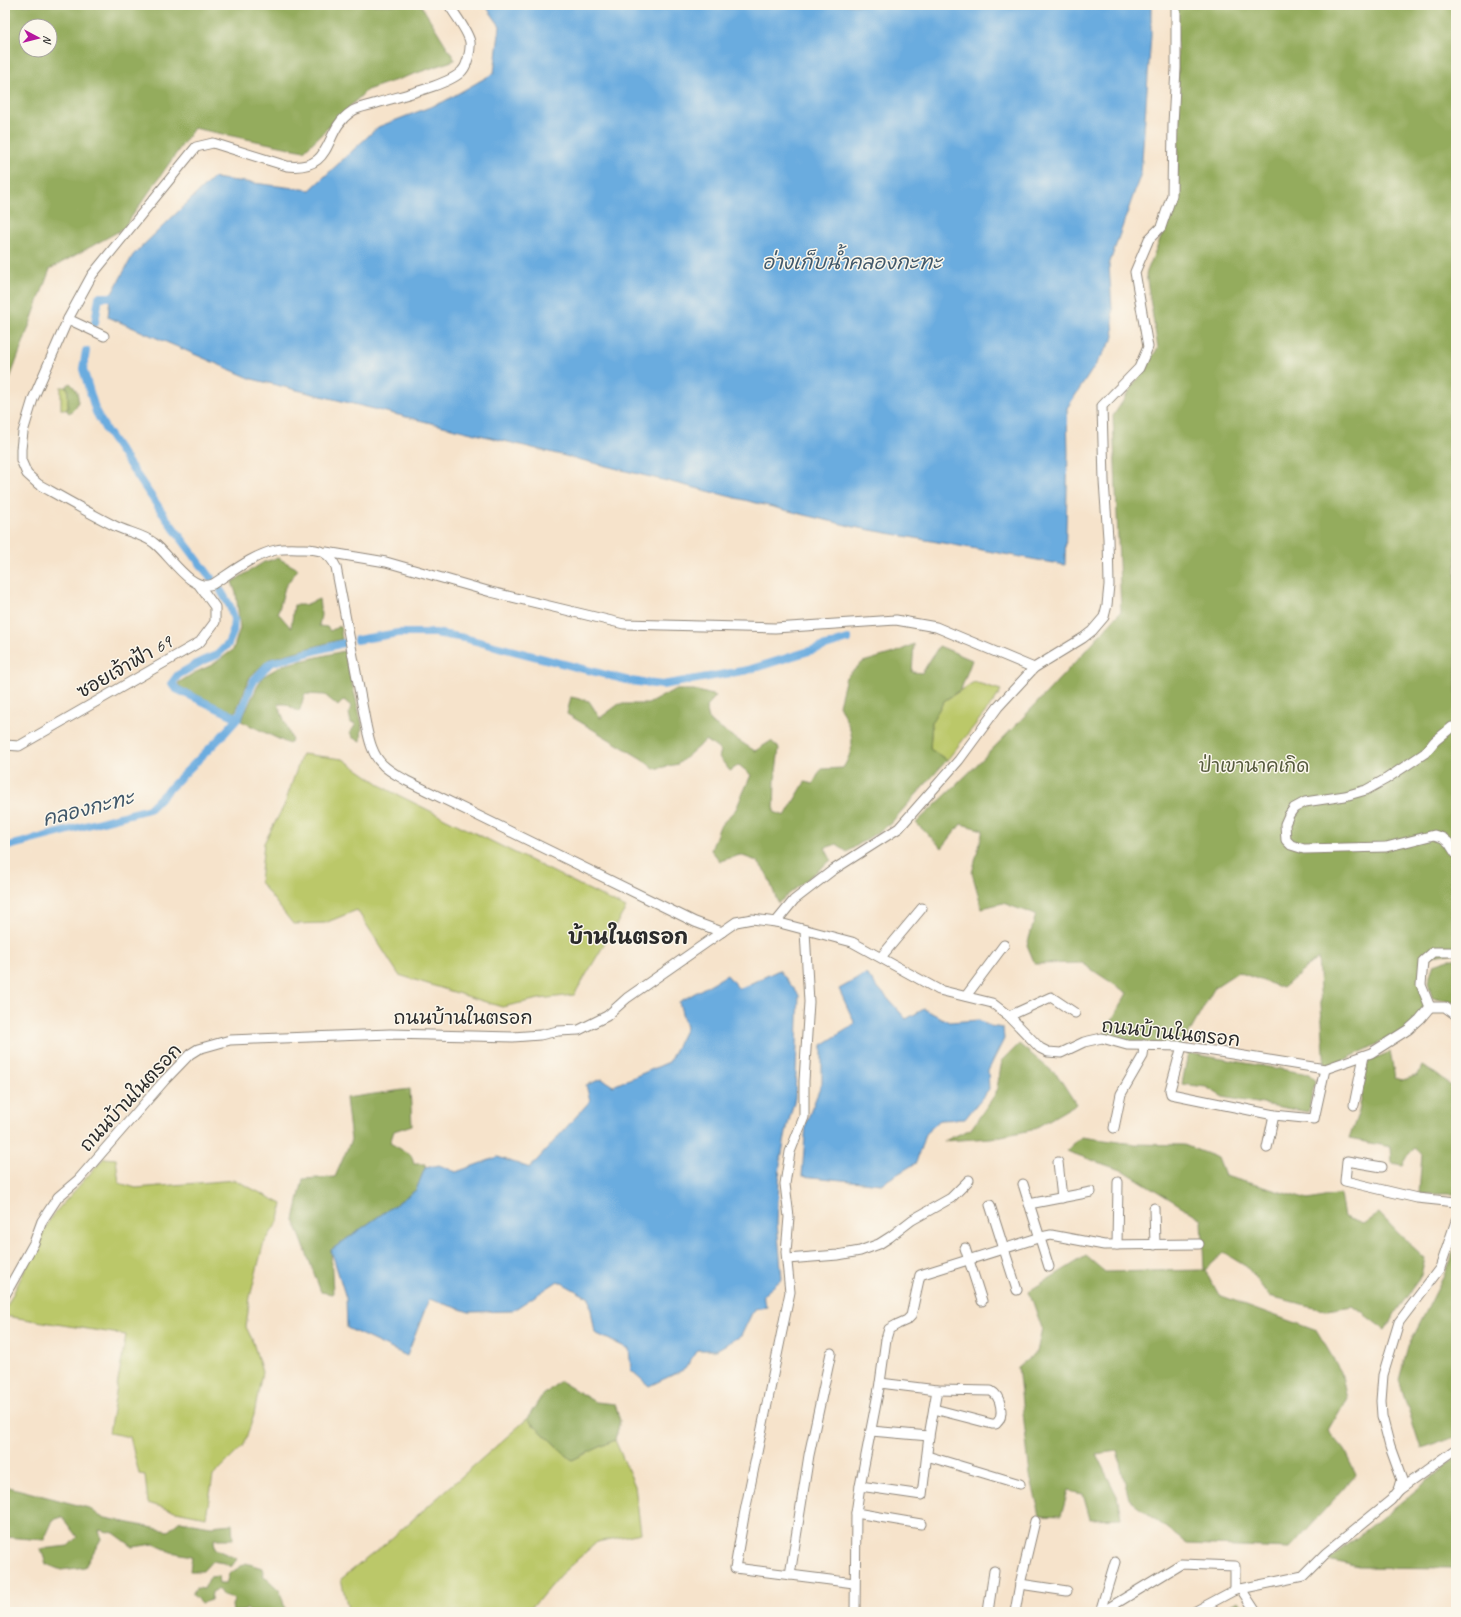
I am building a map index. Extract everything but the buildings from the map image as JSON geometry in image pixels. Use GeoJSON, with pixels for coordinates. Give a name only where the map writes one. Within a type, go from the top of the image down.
{"type":"FeatureCollection","features":[{"type":"Feature","properties":{"kind":"street","name":"ซอยเจ้าฟ้า 69"},"geometry":{"type":"LineString","coordinates":[[5,745],[19,746],[200,642],[215,622],[215,607],[199,585],[185,576],[167,555],[153,542],[116,527],[38,484],[27,474],[21,460],[24,432],[33,399],[68,319],[92,274],[196,147],[213,143],[287,166],[300,168],[311,165],[322,156],[339,124],[351,112],[440,84],[456,77],[463,70],[468,58],[470,42],[449,5]]}},
{"type":"Feature","properties":{"kind":"street"},"geometry":{"type":"LineString","coordinates":[[776,922],[794,900],[833,870],[900,828],[959,760],[998,707],[1034,668],[1083,638],[1092,631],[1104,617],[1109,585],[1102,406],[1139,368],[1148,347],[1136,272],[1149,239],[1161,227],[1172,195],[1173,124],[1176,68],[1176,5]]}},
{"type":"Feature","properties":{"kind":"street"},"geometry":{"type":"LineString","coordinates":[[68,319],[104,336]]}},
{"type":"Feature","properties":{"kind":"street"},"geometry":{"type":"LineString","coordinates":[[199,585],[208,586],[213,584],[248,561],[275,550],[310,549],[386,562],[491,592],[624,624],[775,628],[896,620],[936,627],[1034,668]]}},
{"type":"Feature","properties":{"kind":"street"},"geometry":{"type":"LineString","coordinates":[[325,552],[332,558],[336,567],[370,743],[378,759],[384,766],[407,781],[695,922],[722,932]]}},
{"type":"Feature","properties":{"kind":"street"},"geometry":{"type":"LineString","coordinates":[[1456,727],[1452,727],[1435,741],[1425,753],[1386,779],[1366,790],[1344,796],[1305,802],[1294,808],[1285,824],[1286,840],[1291,845],[1304,849],[1386,847],[1434,835],[1443,838],[1449,843],[1456,854]]}},
{"type":"Feature","properties":{"kind":"street"},"geometry":{"type":"LineString","coordinates":[[882,957],[922,908]]}},
{"type":"Feature","properties":{"kind":"street","name":"ถนนบ้านในตรอก"},"geometry":{"type":"LineString","coordinates":[[5,1295],[34,1243],[42,1221],[58,1197],[78,1180],[168,1076],[190,1054],[198,1049],[230,1040],[390,1034],[513,1037],[540,1035],[558,1031],[579,1030],[607,1016],[627,998],[736,922],[752,919],[776,922],[805,931],[852,942],[882,957],[939,990],[992,1003],[1009,1016],[1040,1048],[1048,1052],[1061,1053],[1084,1042],[1102,1038],[1127,1045],[1182,1046],[1325,1069],[1371,1054],[1409,1029],[1430,1007]]}},
{"type":"Feature","properties":{"kind":"street"},"geometry":{"type":"LineString","coordinates":[[805,931],[809,1002],[804,1081],[804,1117],[790,1152],[785,1184],[790,1217],[786,1252],[790,1292],[745,1508],[735,1568],[854,1583]]}},
{"type":"Feature","properties":{"kind":"street"},"geometry":{"type":"LineString","coordinates":[[966,996],[1004,945]]}},
{"type":"Feature","properties":{"kind":"street"},"geometry":{"type":"LineString","coordinates":[[1456,952],[1433,952],[1423,961],[1421,985],[1430,1007],[1445,1007],[1456,1015]]}},
{"type":"Feature","properties":{"kind":"street"},"geometry":{"type":"LineString","coordinates":[[1009,1016],[1051,997],[1075,1013]]}},
{"type":"Feature","properties":{"kind":"street"},"geometry":{"type":"LineString","coordinates":[[1114,1128],[1121,1094],[1143,1056],[1144,1045]]}},
{"type":"Feature","properties":{"kind":"street"},"geometry":{"type":"LineString","coordinates":[[1182,1046],[1170,1090],[1171,1094],[1274,1115],[1314,1120],[1325,1069]]}},
{"type":"Feature","properties":{"kind":"street"},"geometry":{"type":"LineString","coordinates":[[1354,1105],[1364,1056]]}},
{"type":"Feature","properties":{"kind":"street"},"geometry":{"type":"LineString","coordinates":[[1267,1148],[1274,1115]]}},
{"type":"Feature","properties":{"kind":"street"},"geometry":{"type":"LineString","coordinates":[[1382,1167],[1347,1161],[1345,1181],[1416,1198],[1456,1202]]}},
{"type":"Feature","properties":{"kind":"street"},"geometry":{"type":"LineString","coordinates":[[1058,1162],[1062,1198]]}},
{"type":"Feature","properties":{"kind":"street"},"geometry":{"type":"LineString","coordinates":[[787,1259],[838,1255],[860,1251],[879,1244],[890,1238],[912,1220],[951,1198],[969,1180]]}},
{"type":"Feature","properties":{"kind":"street"},"geometry":{"type":"LineString","coordinates":[[1117,1245],[1118,1182]]}},
{"type":"Feature","properties":{"kind":"street"},"geometry":{"type":"LineString","coordinates":[[1022,1184],[1041,1237],[1049,1267]]}},
{"type":"Feature","properties":{"kind":"street"},"geometry":{"type":"LineString","coordinates":[[1029,1204],[1091,1192]]}},
{"type":"Feature","properties":{"kind":"street"},"geometry":{"type":"LineString","coordinates":[[990,1205],[1017,1290]]}},
{"type":"Feature","properties":{"kind":"street"},"geometry":{"type":"LineString","coordinates":[[1154,1208],[1154,1245]]}},
{"type":"Feature","properties":{"kind":"street"},"geometry":{"type":"LineString","coordinates":[[1400,1490],[1402,1480],[1390,1447],[1382,1416],[1381,1401],[1383,1375],[1399,1322],[1440,1268],[1456,1222]]}},
{"type":"Feature","properties":{"kind":"street"},"geometry":{"type":"LineString","coordinates":[[855,1612],[854,1583],[856,1513],[880,1383],[886,1339],[889,1330],[907,1320],[911,1316],[920,1275],[1041,1237],[1051,1236],[1104,1245],[1199,1244]]}},
{"type":"Feature","properties":{"kind":"street"},"geometry":{"type":"LineString","coordinates":[[964,1248],[982,1301]]}},
{"type":"Feature","properties":{"kind":"street"},"geometry":{"type":"LineString","coordinates":[[790,1575],[809,1455],[831,1353]]}},
{"type":"Feature","properties":{"kind":"street"},"geometry":{"type":"LineString","coordinates":[[880,1383],[937,1390],[991,1392],[998,1397],[1001,1413],[1000,1419],[996,1424],[992,1424],[934,1409]]}},
{"type":"Feature","properties":{"kind":"street"},"geometry":{"type":"LineString","coordinates":[[860,1486],[922,1495],[929,1436],[937,1390]]}},
{"type":"Feature","properties":{"kind":"street"},"geometry":{"type":"LineString","coordinates":[[871,1431],[929,1436]]}},
{"type":"Feature","properties":{"kind":"street"},"geometry":{"type":"LineString","coordinates":[[1194,1612],[1238,1590],[1303,1576],[1326,1553],[1391,1500],[1400,1490],[1456,1449]]}},
{"type":"Feature","properties":{"kind":"street"},"geometry":{"type":"LineString","coordinates":[[927,1456],[1020,1484]]}},
{"type":"Feature","properties":{"kind":"street"},"geometry":{"type":"LineString","coordinates":[[856,1513],[921,1524]]}},
{"type":"Feature","properties":{"kind":"street"},"geometry":{"type":"LineString","coordinates":[[1015,1612],[1035,1521]]}},
{"type":"Feature","properties":{"kind":"street"},"geometry":{"type":"LineString","coordinates":[[1101,1612],[1115,1562]]}},
{"type":"Feature","properties":{"kind":"street"},"geometry":{"type":"LineString","coordinates":[[1101,1612],[1182,1564],[1234,1566],[1238,1590],[1256,1612]]}},
{"type":"Feature","properties":{"kind":"street"},"geometry":{"type":"LineString","coordinates":[[988,1612],[994,1571]]}},
{"type":"Feature","properties":{"kind":"street"},"geometry":{"type":"LineString","coordinates":[[1020,1584],[1068,1591]]}},
{"type":"Feature","properties":{"kind":"green space"},"geometry":{"type":"Polygon","coordinates":[[[5,5],[421,5],[455,60],[367,90],[304,151],[194,128],[123,229],[50,269],[5,392],[5,5]]]}},
{"type":"Feature","properties":{"kind":"green space","name":"ป่าเขานาคเกิด"},"geometry":{"type":"Polygon","coordinates":[[[1176,5],[1456,5],[1456,953],[1431,956],[1421,979],[1427,1010],[1409,1029],[1325,1069],[1318,958],[1283,988],[1238,972],[1215,987],[1182,1046],[1102,1038],[1127,993],[1082,963],[1035,964],[1027,945],[1036,915],[1003,903],[982,908],[972,873],[983,830],[961,824],[942,848],[916,823],[1021,720],[1121,611],[1113,416],[1158,348],[1146,274],[1176,200],[1179,126],[1176,5]]]}},
{"type":"Feature","properties":{"kind":"green space"},"geometry":{"type":"Polygon","coordinates":[[[70,383],[78,395],[78,399],[76,407],[69,413],[65,409],[68,409],[68,388],[65,387],[70,383]]]}},
{"type":"Feature","properties":{"kind":"green space"},"geometry":{"type":"Polygon","coordinates":[[[61,387],[68,387],[68,409],[61,409],[61,387]]]}},
{"type":"Feature","properties":{"kind":"green space"},"geometry":{"type":"Polygon","coordinates":[[[278,558],[298,569],[285,587],[278,613],[291,628],[294,605],[305,605],[319,599],[321,615],[319,626],[327,627],[330,631],[340,626],[342,639],[269,659],[250,677],[235,713],[180,687],[178,683],[194,673],[212,665],[233,650],[240,628],[236,593],[232,582],[264,562],[278,558]]]}},
{"type":"Feature","properties":{"kind":"green space"},"geometry":{"type":"Polygon","coordinates":[[[914,644],[912,672],[922,673],[939,646],[972,660],[961,689],[944,701],[932,721],[930,749],[947,760],[890,824],[847,852],[837,844],[825,848],[831,860],[778,903],[767,874],[757,861],[740,855],[720,861],[711,850],[720,826],[736,809],[751,775],[739,765],[730,771],[719,757],[721,751],[706,740],[678,764],[654,769],[642,759],[567,714],[571,697],[589,701],[600,718],[619,704],[648,704],[674,690],[694,690],[716,696],[706,707],[710,722],[755,751],[771,741],[779,748],[775,780],[774,812],[785,816],[805,782],[813,784],[821,769],[843,768],[848,759],[851,751],[852,736],[839,705],[846,677],[863,662],[897,652],[914,644]]]}},
{"type":"Feature","properties":{"kind":"green space"},"geometry":{"type":"Polygon","coordinates":[[[344,651],[362,724],[361,741],[353,738],[350,733],[356,724],[351,723],[349,713],[351,706],[344,700],[338,706],[325,695],[305,694],[299,712],[286,704],[278,704],[292,740],[289,744],[241,721],[262,677],[283,665],[344,651]]]}},
{"type":"Feature","properties":{"kind":"green space"},"geometry":{"type":"Polygon","coordinates":[[[974,682],[1001,690],[995,700],[947,760],[930,749],[932,721],[944,701],[974,682]]]}},
{"type":"Feature","properties":{"kind":"green space"},"geometry":{"type":"Polygon","coordinates":[[[302,754],[343,759],[388,790],[626,908],[574,995],[539,999],[502,1007],[399,975],[357,910],[325,923],[293,924],[260,882],[264,843],[284,806],[302,754]]]}},
{"type":"Feature","properties":{"kind":"green space"},"geometry":{"type":"Polygon","coordinates":[[[1449,959],[1456,959],[1456,1003],[1432,998],[1428,981],[1434,964],[1449,959]]]}},
{"type":"Feature","properties":{"kind":"green space"},"geometry":{"type":"Polygon","coordinates":[[[1019,1044],[1058,1076],[1076,1104],[1032,1130],[991,1138],[944,1141],[971,1129],[996,1093],[1002,1061],[1019,1044]]]}},
{"type":"Feature","properties":{"kind":"green space"},"geometry":{"type":"Polygon","coordinates":[[[1390,1052],[1395,1078],[1403,1080],[1418,1075],[1422,1066],[1436,1074],[1456,1090],[1456,1192],[1454,1194],[1419,1194],[1422,1154],[1415,1148],[1407,1156],[1402,1165],[1392,1163],[1391,1147],[1349,1139],[1359,1111],[1368,1061],[1390,1052]]]}},
{"type":"Feature","properties":{"kind":"green space"},"geometry":{"type":"Polygon","coordinates":[[[1188,1053],[1309,1074],[1315,1081],[1308,1112],[1223,1097],[1206,1087],[1182,1084],[1188,1053]]]}},
{"type":"Feature","properties":{"kind":"green space"},"geometry":{"type":"Polygon","coordinates":[[[410,1089],[412,1125],[394,1131],[390,1143],[411,1155],[414,1164],[425,1164],[425,1168],[416,1190],[331,1250],[333,1294],[321,1292],[294,1220],[303,1179],[335,1177],[351,1140],[346,1098],[410,1089]]]}},
{"type":"Feature","properties":{"kind":"green space"},"geometry":{"type":"Polygon","coordinates":[[[1081,1137],[1135,1144],[1184,1145],[1218,1158],[1225,1176],[1308,1200],[1340,1194],[1344,1217],[1363,1224],[1379,1213],[1425,1258],[1420,1279],[1397,1310],[1385,1330],[1353,1306],[1327,1310],[1269,1296],[1247,1267],[1224,1253],[1205,1270],[1219,1295],[1317,1331],[1341,1372],[1347,1398],[1328,1431],[1344,1450],[1356,1475],[1290,1548],[1187,1544],[1129,1499],[1117,1451],[1096,1454],[1117,1496],[1121,1518],[1090,1519],[1083,1494],[1068,1491],[1061,1516],[1040,1515],[1030,1476],[1018,1367],[1037,1352],[1042,1328],[1029,1291],[1086,1256],[1105,1272],[1204,1270],[1202,1219],[1126,1172],[1066,1151],[1081,1137]]]}},
{"type":"Feature","properties":{"kind":"green space"},"geometry":{"type":"Polygon","coordinates":[[[104,1158],[116,1159],[119,1183],[136,1188],[235,1180],[282,1204],[279,1220],[263,1245],[250,1297],[246,1327],[252,1339],[262,1372],[254,1415],[244,1445],[213,1476],[206,1517],[171,1510],[148,1503],[145,1475],[139,1474],[130,1437],[109,1433],[126,1335],[5,1316],[5,1310],[51,1217],[104,1158]]]}},
{"type":"Feature","properties":{"kind":"green space"},"geometry":{"type":"Polygon","coordinates":[[[1456,1245],[1456,1437],[1421,1449],[1399,1380],[1408,1347],[1440,1284],[1456,1245]]]}},
{"type":"Feature","properties":{"kind":"green space"},"geometry":{"type":"Polygon","coordinates":[[[560,1381],[595,1402],[615,1404],[620,1421],[615,1440],[572,1460],[527,1419],[541,1397],[560,1381]]]}},
{"type":"Feature","properties":{"kind":"green space"},"geometry":{"type":"Polygon","coordinates":[[[527,1419],[572,1460],[615,1440],[635,1486],[641,1533],[597,1542],[560,1575],[537,1602],[524,1612],[351,1612],[348,1609],[341,1579],[385,1544],[527,1419]]]}},
{"type":"Feature","properties":{"kind":"green space"},"geometry":{"type":"Polygon","coordinates":[[[1456,1458],[1456,1568],[1359,1567],[1329,1560],[1456,1458]]]}},
{"type":"Feature","properties":{"kind":"green space"},"geometry":{"type":"Polygon","coordinates":[[[5,1486],[89,1508],[101,1517],[168,1531],[180,1521],[211,1526],[232,1524],[233,1539],[214,1539],[215,1549],[237,1559],[231,1567],[224,1563],[212,1561],[203,1571],[190,1571],[192,1556],[171,1552],[154,1544],[133,1547],[114,1533],[99,1530],[101,1539],[85,1567],[61,1570],[46,1564],[41,1549],[68,1546],[77,1537],[62,1517],[53,1520],[44,1540],[5,1537],[5,1486]]]}},
{"type":"Feature","properties":{"kind":"green space"},"geometry":{"type":"Polygon","coordinates":[[[246,1563],[262,1568],[264,1576],[280,1591],[286,1612],[250,1612],[247,1609],[233,1612],[232,1605],[235,1599],[223,1596],[218,1589],[212,1592],[211,1600],[201,1603],[192,1594],[196,1588],[204,1589],[210,1577],[218,1576],[219,1584],[226,1584],[229,1574],[246,1563]]]}},
{"type":"Feature","properties":{"kind":"green space"},"geometry":{"type":"Polygon","coordinates":[[[1237,1601],[1244,1612],[1216,1612],[1237,1601]]]}},
{"type":"Feature","properties":{"kind":"water","name":"อ่างเก็บน้ำคลองกะทะ"},"geometry":{"type":"Polygon","coordinates":[[[485,5],[1151,5],[1151,35],[1141,173],[1109,265],[1114,337],[1067,408],[1068,454],[1065,565],[854,527],[252,379],[108,317],[110,297],[133,255],[213,178],[310,190],[378,127],[443,102],[494,73],[500,26],[485,5]]]}},
{"type":"Feature","properties":{"kind":"water"},"geometry":{"type":"Polygon","coordinates":[[[779,970],[799,995],[795,1098],[786,1132],[780,1164],[777,1223],[782,1279],[762,1296],[767,1307],[754,1309],[741,1336],[716,1350],[697,1350],[685,1369],[649,1386],[631,1370],[629,1349],[595,1333],[589,1298],[558,1281],[512,1311],[469,1312],[429,1299],[407,1356],[347,1328],[346,1298],[331,1250],[416,1190],[425,1168],[439,1165],[456,1172],[498,1157],[530,1168],[590,1101],[586,1085],[602,1079],[613,1086],[669,1062],[686,1028],[679,1002],[727,975],[739,989],[779,970]]]}},
{"type":"Feature","properties":{"kind":"water"},"geometry":{"type":"Polygon","coordinates":[[[866,974],[906,1019],[924,1009],[949,1022],[979,1020],[990,1026],[1003,1028],[1004,1039],[988,1071],[989,1089],[965,1119],[940,1120],[925,1134],[916,1163],[881,1184],[802,1176],[806,1123],[822,1083],[822,1045],[855,1024],[839,989],[866,974]]]}},
{"type":"Feature","properties":{"kind":"waterway"},"geometry":{"type":"LineString","coordinates":[[95,323],[99,297],[110,297]]}},
{"type":"Feature","properties":{"kind":"waterway"},"geometry":{"type":"LineString","coordinates":[[86,351],[83,369],[96,412],[106,430],[166,518],[211,578]]}},
{"type":"Feature","properties":{"kind":"waterway","name":"คลองกะทะ"},"geometry":{"type":"LineString","coordinates":[[221,591],[230,606],[234,619],[233,632],[228,644],[217,655],[202,661],[178,675],[172,683],[176,689],[238,718]]}},
{"type":"Feature","properties":{"kind":"waterway"},"geometry":{"type":"LineString","coordinates":[[357,640],[398,633],[435,633],[464,638],[630,681],[662,685],[748,670],[848,639]]}},
{"type":"Feature","properties":{"kind":"waterway","name":"คลองกะทะ"},"geometry":{"type":"LineString","coordinates":[[5,847],[149,809],[238,718],[254,680],[270,663],[344,643]]}},
{"type":"Feature","properties":{"kind":"district","name":"บ้านในตรอก"},"geometry":{"type":"Point","coordinates":[628,937]}}]}
